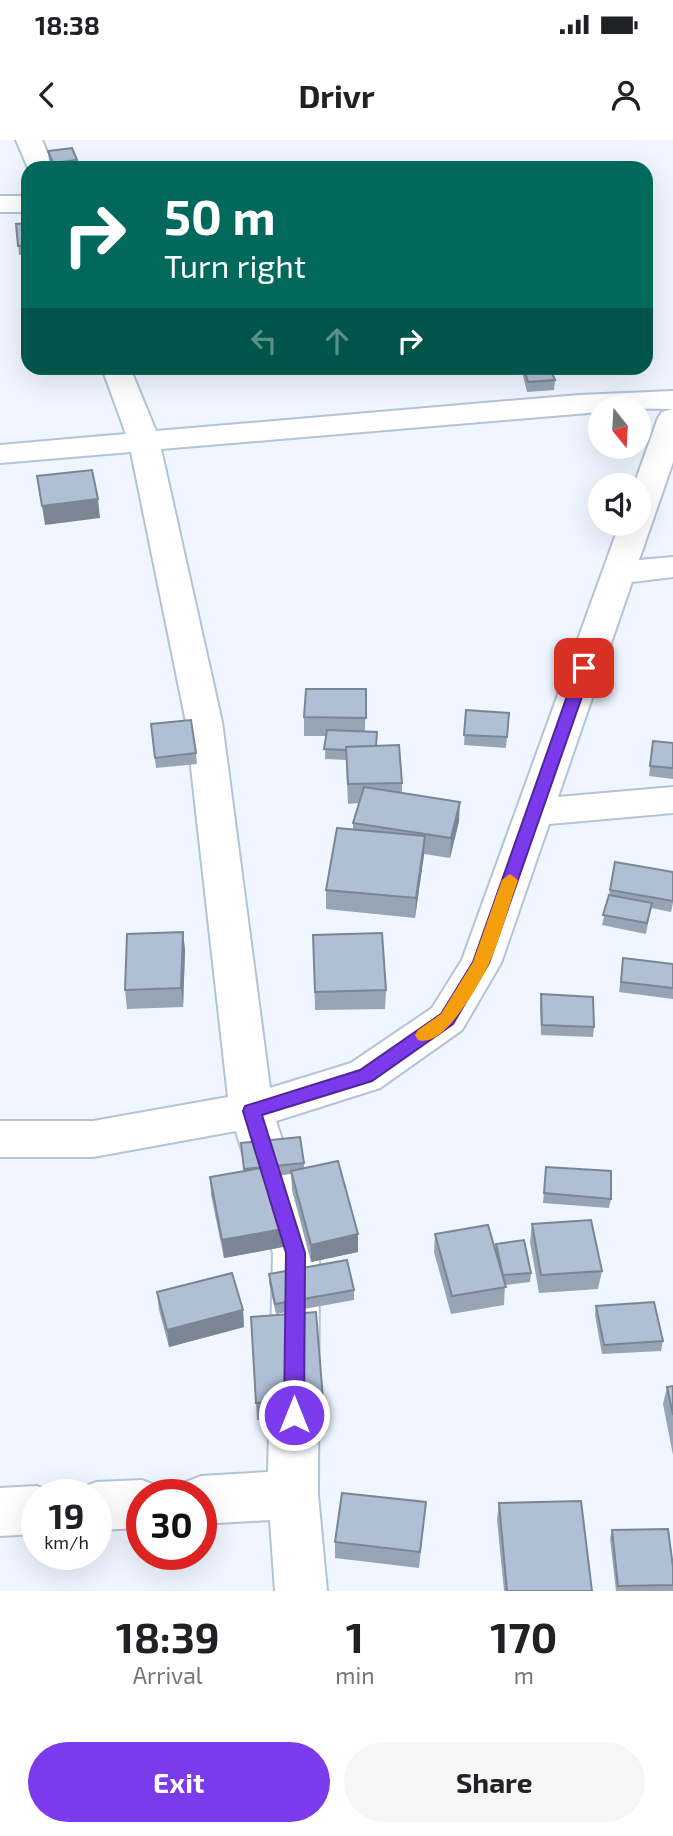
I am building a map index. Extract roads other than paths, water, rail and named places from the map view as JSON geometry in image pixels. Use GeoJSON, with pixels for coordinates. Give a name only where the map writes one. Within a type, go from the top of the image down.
{"type":"FeatureCollection","features":[{"type":"Feature","properties":{"kind":"street"},"geometry":{"type":"LineString","coordinates":[[29,140],[38,161]]}},
{"type":"Feature","properties":{"kind":"street"},"geometry":{"type":"LineString","coordinates":[[0,204],[21,204]]}},
{"type":"Feature","properties":{"kind":"street"},"geometry":{"type":"LineString","coordinates":[[120,375],[144,440],[204,722],[251,1111],[296,1253],[293,1495],[301,1591]]}},
{"type":"Feature","properties":{"kind":"street"},"geometry":{"type":"LineString","coordinates":[[0,454],[579,404],[673,400]]}},
{"type":"Feature","properties":{"kind":"street"},"geometry":{"type":"LineString","coordinates":[[651,481],[673,418]]}},
{"type":"Feature","properties":{"kind":"street"},"geometry":{"type":"LineString","coordinates":[[0,1139],[93,1139],[251,1111],[365,1076],[447,1019],[481,963],[631,536]]}},
{"type":"Feature","properties":{"kind":"street"},"geometry":{"type":"LineString","coordinates":[[618,573],[673,567]]}},
{"type":"Feature","properties":{"kind":"street"},"geometry":{"type":"LineString","coordinates":[[534,812],[673,800]]}},
{"type":"Feature","properties":{"kind":"street"},"geometry":{"type":"LineString","coordinates":[[217,1499],[293,1495]]}},
{"type":"Feature","properties":{"kind":"street"},"geometry":{"type":"LineString","coordinates":[[0,1512],[21,1511]]}}]}
